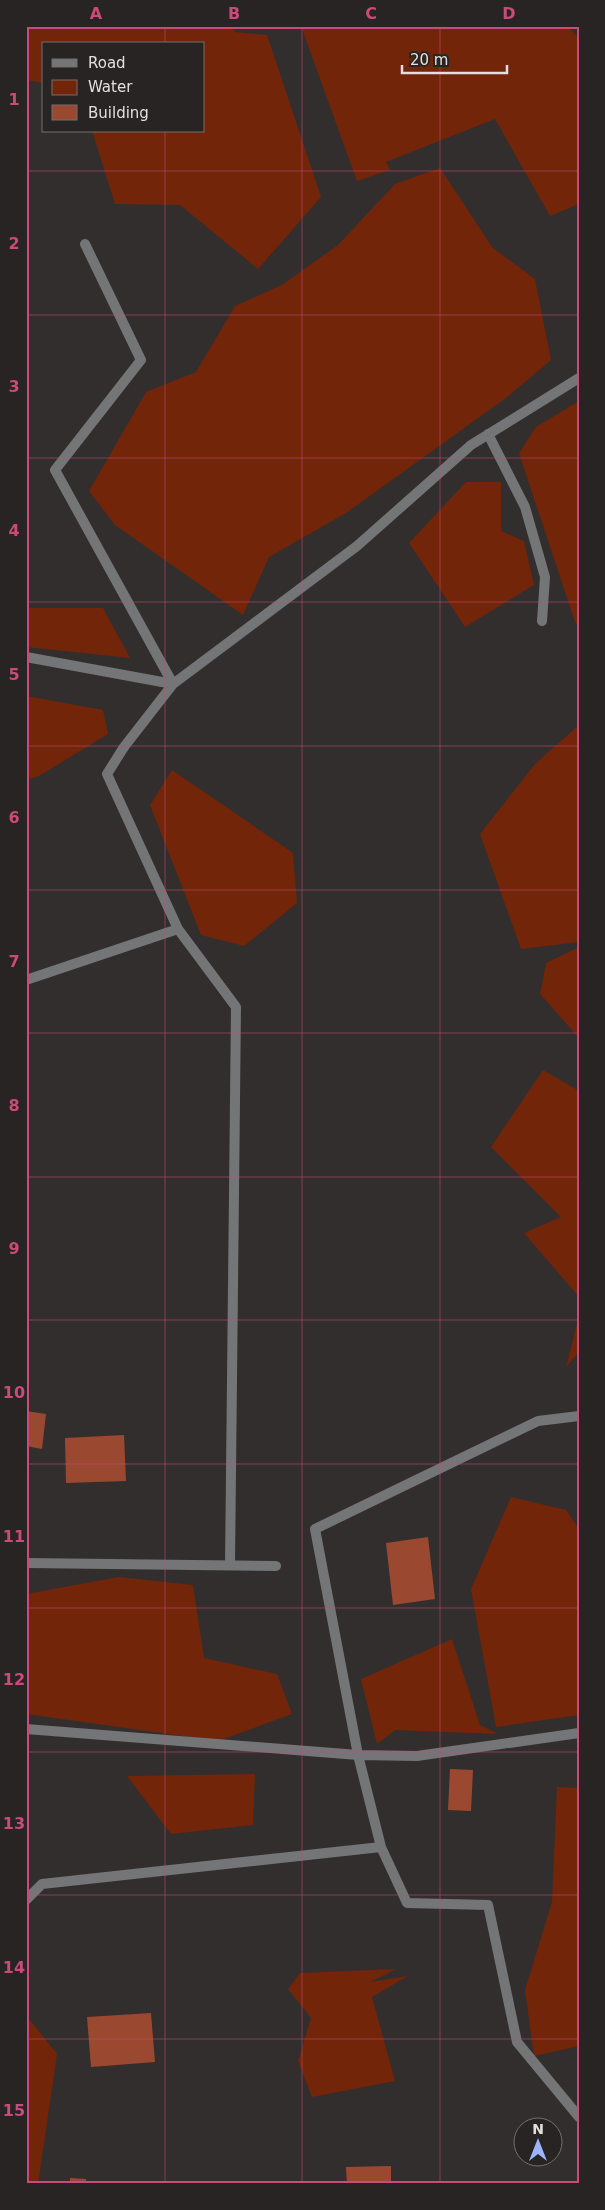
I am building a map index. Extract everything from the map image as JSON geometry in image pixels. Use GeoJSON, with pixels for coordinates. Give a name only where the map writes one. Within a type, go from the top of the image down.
{"type":"FeatureCollection","features":[{"type":"Feature","properties":{"kind":"street"},"geometry":{"type":"LineString","coordinates":[[85,244],[140,360],[55,470],[173,684]]}},
{"type":"Feature","properties":{"kind":"street"},"geometry":{"type":"LineString","coordinates":[[230,1565],[236,1006],[178,929],[107,774],[124,747],[173,684],[356,546],[472,446],[488,434],[579,378]]}},
{"type":"Feature","properties":{"kind":"street"},"geometry":{"type":"LineString","coordinates":[[488,434],[526,507],[545,577],[542,620]]}},
{"type":"Feature","properties":{"kind":"street"},"geometry":{"type":"LineString","coordinates":[[26,657],[173,684]]}},
{"type":"Feature","properties":{"kind":"street"},"geometry":{"type":"LineString","coordinates":[[26,980],[178,929]]}},
{"type":"Feature","properties":{"kind":"street"},"geometry":{"type":"LineString","coordinates":[[579,1416],[538,1422],[315,1529],[358,1755],[381,1848],[407,1902],[488,1905],[517,2042],[579,2117]]}},
{"type":"Feature","properties":{"kind":"street"},"geometry":{"type":"LineString","coordinates":[[26,1563],[276,1566]]}},
{"type":"Feature","properties":{"kind":"street"},"geometry":{"type":"LineString","coordinates":[[26,1729],[358,1755],[417,1756],[579,1733]]}},
{"type":"Feature","properties":{"kind":"street"},"geometry":{"type":"LineString","coordinates":[[26,1900],[42,1884],[381,1848]]}},
{"type":"Feature","properties":{"kind":"water"},"geometry":{"type":"Polygon","coordinates":[[[26,26],[232,26],[235,32],[267,35],[321,197],[258,269],[180,205],[115,204],[92,132],[205,132],[205,42],[42,42],[42,83],[26,80],[26,26]]]}},
{"type":"Feature","properties":{"kind":"water"},"geometry":{"type":"Polygon","coordinates":[[[301,26],[567,26],[579,38],[579,204],[550,216],[495,119],[386,162],[390,170],[357,181],[301,26]]]}},
{"type":"Feature","properties":{"kind":"water"},"geometry":{"type":"Polygon","coordinates":[[[440,168],[492,247],[535,279],[551,360],[506,398],[346,513],[269,557],[243,615],[115,525],[89,491],[146,392],[196,372],[235,306],[282,285],[338,245],[395,184],[440,168]]]}},
{"type":"Feature","properties":{"kind":"water"},"geometry":{"type":"Polygon","coordinates":[[[579,401],[579,626],[575,622],[519,453],[536,427],[579,401]]]}},
{"type":"Feature","properties":{"kind":"water"},"geometry":{"type":"Polygon","coordinates":[[[466,482],[501,482],[501,531],[524,541],[534,585],[465,627],[409,543],[466,482]]]}},
{"type":"Feature","properties":{"kind":"water"},"geometry":{"type":"Polygon","coordinates":[[[26,608],[103,608],[130,658],[26,647],[26,608]]]}},
{"type":"Feature","properties":{"kind":"water"},"geometry":{"type":"Polygon","coordinates":[[[26,696],[103,710],[108,734],[39,776],[26,780],[26,696]]]}},
{"type":"Feature","properties":{"kind":"water"},"geometry":{"type":"Polygon","coordinates":[[[579,725],[579,942],[521,949],[480,834],[535,764],[579,725]]]}},
{"type":"Feature","properties":{"kind":"water"},"geometry":{"type":"Polygon","coordinates":[[[172,770],[293,853],[297,903],[244,946],[201,935],[150,805],[172,770]]]}},
{"type":"Feature","properties":{"kind":"water"},"geometry":{"type":"Polygon","coordinates":[[[579,947],[579,1038],[540,994],[546,963],[579,947]]]}},
{"type":"Feature","properties":{"kind":"water"},"geometry":{"type":"Polygon","coordinates":[[[543,1070],[579,1091],[579,1297],[524,1233],[561,1217],[491,1147],[543,1070]]]}},
{"type":"Feature","properties":{"kind":"water"},"geometry":{"type":"Polygon","coordinates":[[[579,1316],[579,1352],[566,1367],[579,1316]]]}},
{"type":"Feature","properties":{"kind":"water"},"geometry":{"type":"Polygon","coordinates":[[[511,1497],[566,1510],[579,1529],[579,1715],[496,1727],[471,1589],[511,1497]]]}},
{"type":"Feature","properties":{"kind":"water"},"geometry":{"type":"Polygon","coordinates":[[[119,1577],[193,1585],[204,1658],[277,1674],[292,1714],[218,1741],[26,1714],[26,1594],[119,1577]]]}},
{"type":"Feature","properties":{"kind":"water"},"geometry":{"type":"Polygon","coordinates":[[[452,1639],[480,1725],[498,1734],[395,1730],[377,1744],[361,1679],[452,1639]]]}},
{"type":"Feature","properties":{"kind":"water"},"geometry":{"type":"Polygon","coordinates":[[[255,1774],[253,1825],[171,1834],[127,1776],[255,1774]]]}},
{"type":"Feature","properties":{"kind":"water"},"geometry":{"type":"Polygon","coordinates":[[[557,1787],[579,1788],[579,2046],[534,2056],[525,1990],[552,1902],[557,1787]]]}},
{"type":"Feature","properties":{"kind":"water"},"geometry":{"type":"Polygon","coordinates":[[[396,1969],[370,1982],[408,1976],[372,1997],[395,2081],[312,2097],[298,2061],[311,2018],[288,1989],[300,1973],[396,1969]]]}},
{"type":"Feature","properties":{"kind":"water"},"geometry":{"type":"Polygon","coordinates":[[[26,2015],[57,2054],[38,2184],[26,2184],[26,2015]]]}},
{"type":"Feature","properties":{"kind":"building"},"geometry":{"type":"Polygon","coordinates":[[[26,1411],[46,1414],[42,1449],[26,1446],[26,1411]]]}},
{"type":"Feature","properties":{"kind":"building"},"geometry":{"type":"Polygon","coordinates":[[[124,1435],[126,1481],[66,1483],[65,1438],[124,1435]]]}},
{"type":"Feature","properties":{"kind":"building"},"geometry":{"type":"Polygon","coordinates":[[[428,1537],[435,1599],[393,1605],[386,1543],[428,1537]]]}},
{"type":"Feature","properties":{"kind":"building"},"geometry":{"type":"Polygon","coordinates":[[[450,1769],[473,1770],[471,1811],[448,1810],[450,1769]]]}},
{"type":"Feature","properties":{"kind":"building"},"geometry":{"type":"Polygon","coordinates":[[[151,2013],[155,2062],[91,2067],[87,2017],[151,2013]]]}},
{"type":"Feature","properties":{"kind":"building"},"geometry":{"type":"Polygon","coordinates":[[[391,2166],[391,2184],[347,2184],[346,2167],[391,2166]]]}},
{"type":"Feature","properties":{"kind":"building"},"geometry":{"type":"Polygon","coordinates":[[[70,2178],[86,2179],[86,2184],[70,2184],[70,2178]]]}}]}
